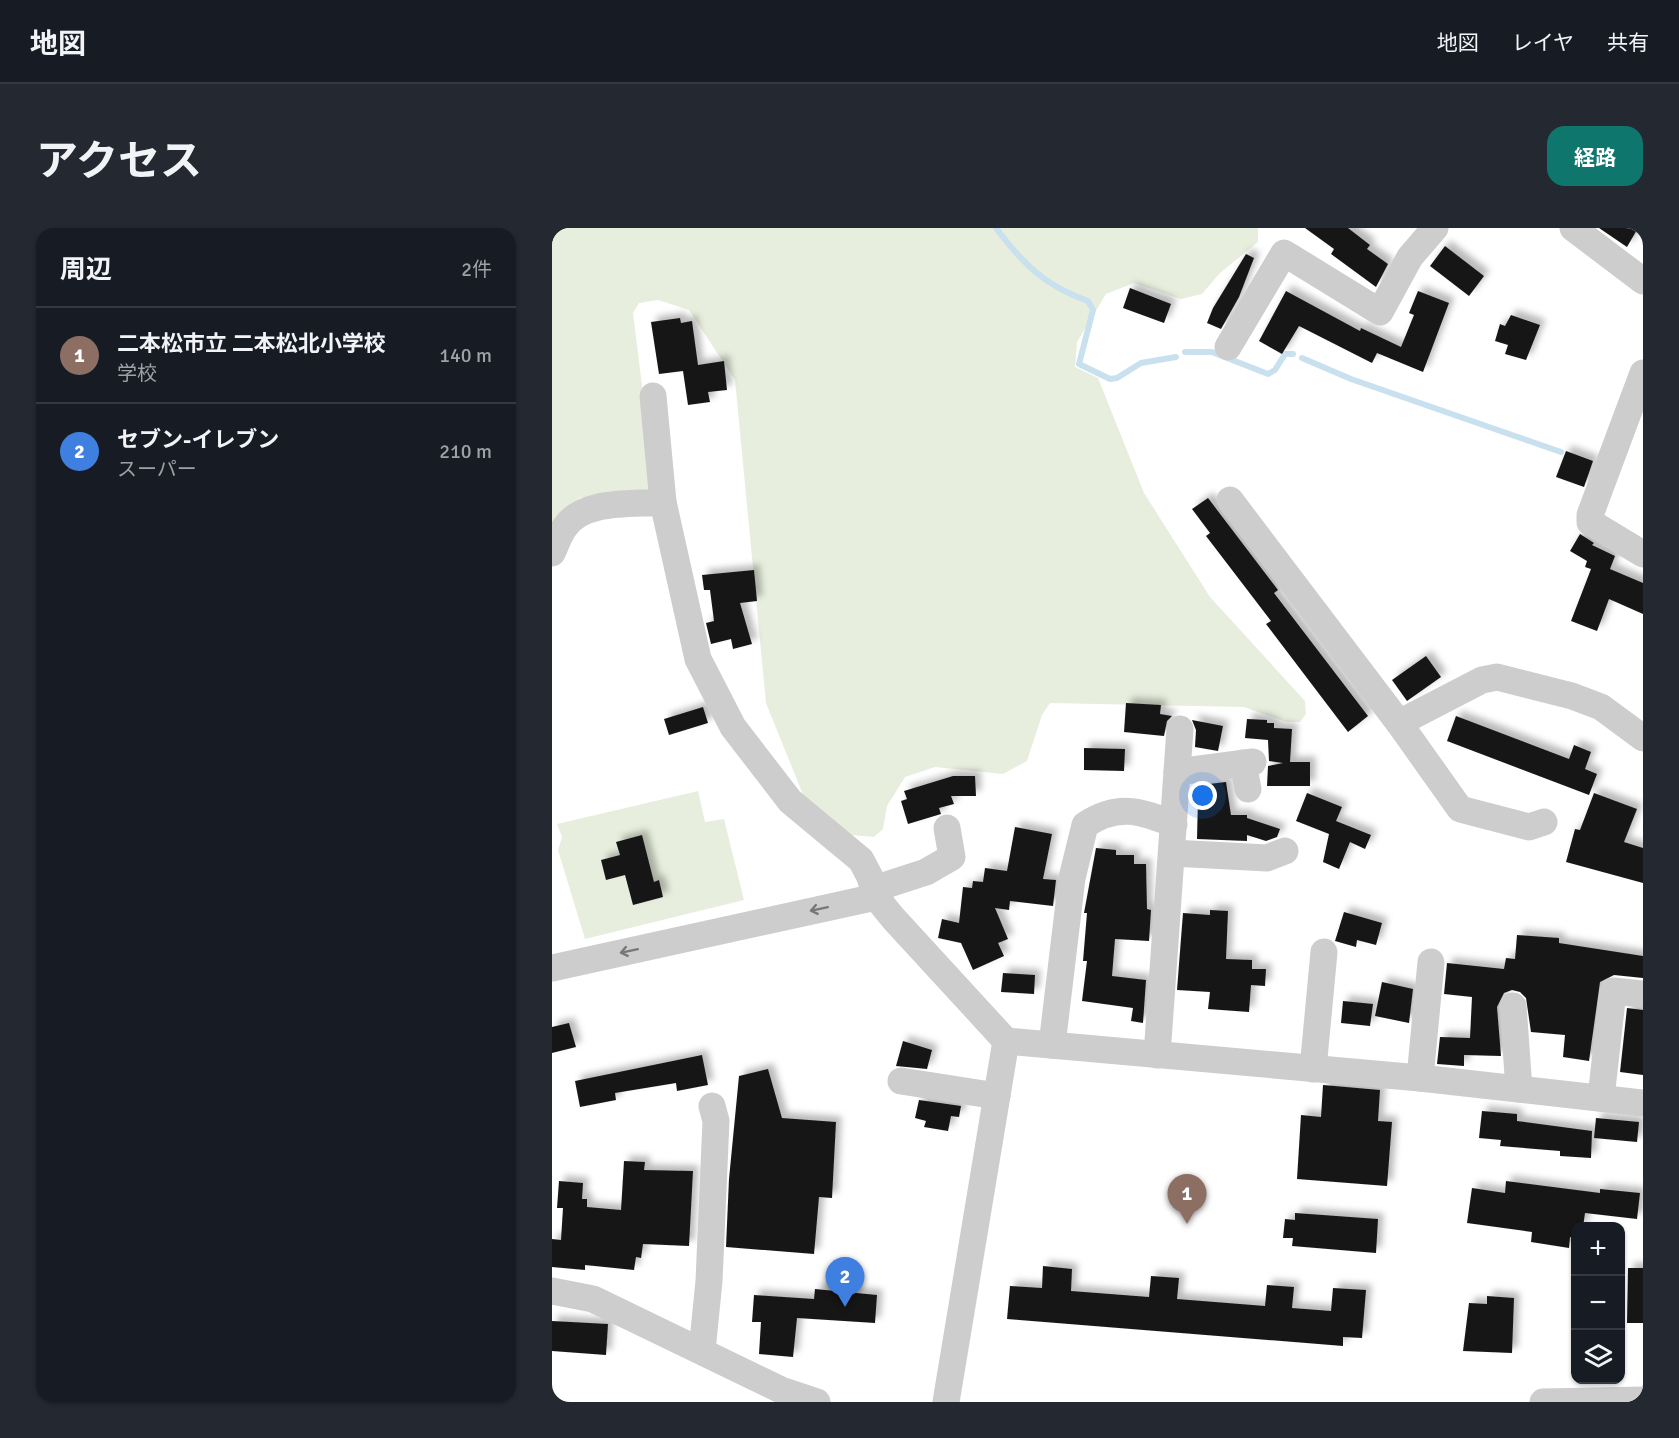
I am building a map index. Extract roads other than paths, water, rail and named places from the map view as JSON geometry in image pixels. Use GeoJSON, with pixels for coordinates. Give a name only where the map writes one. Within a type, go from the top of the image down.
{"type":"FeatureCollection","features":[{"type":"Feature","properties":{"kind":"street"},"geometry":{"type":"LineString","coordinates":[[1228,347],[1284,253],[1380,312],[1410,257],[1435,228]]}},
{"type":"Feature","properties":{"kind":"street"},"geometry":{"type":"LineString","coordinates":[[1573,228],[1643,281]]}},
{"type":"Feature","properties":{"kind":"street"},"geometry":{"type":"LineString","coordinates":[[1643,373],[1590,515],[1590,522],[1643,554]]}},
{"type":"Feature","properties":{"kind":"street"},"geometry":{"type":"LineString","coordinates":[[653,396],[663,502],[698,659],[732,728],[790,801],[861,860],[870,877],[876,897],[1006,1041],[1420,1078],[1643,1102]]}},
{"type":"Feature","properties":{"kind":"street"},"geometry":{"type":"LineString","coordinates":[[1230,500],[1399,723],[1460,809],[1528,827],[1544,822]]}},
{"type":"Feature","properties":{"kind":"street"},"geometry":{"type":"LineString","coordinates":[[552,553],[565,527],[578,514],[593,508],[663,502]]}},
{"type":"Feature","properties":{"kind":"street"},"geometry":{"type":"LineString","coordinates":[[1399,723],[1482,680],[1497,677],[1572,696],[1601,707],[1643,738]]}},
{"type":"Feature","properties":{"kind":"street"},"geometry":{"type":"LineString","coordinates":[[1157,1055],[1180,729]]}},
{"type":"Feature","properties":{"kind":"street"},"geometry":{"type":"LineString","coordinates":[[1177,772],[1248,772]]}},
{"type":"Feature","properties":{"kind":"street"},"geometry":{"type":"LineString","coordinates":[[1052,1045],[1072,878],[1085,825],[1098,817],[1116,812],[1141,811],[1174,824]]}},
{"type":"Feature","properties":{"kind":"street"},"geometry":{"type":"LineString","coordinates":[[552,968],[876,897],[886,885],[926,872],[952,857],[947,828]]}},
{"type":"Feature","properties":{"kind":"street"},"geometry":{"type":"LineString","coordinates":[[1172,853],[1267,858],[1285,850]]}},
{"type":"Feature","properties":{"kind":"street"},"geometry":{"type":"LineString","coordinates":[[1313,1068],[1324,952]]}},
{"type":"Feature","properties":{"kind":"street"},"geometry":{"type":"LineString","coordinates":[[1420,1078],[1431,962]]}},
{"type":"Feature","properties":{"kind":"street"},"geometry":{"type":"LineString","coordinates":[[1601,1098],[1613,991],[1643,994]]}},
{"type":"Feature","properties":{"kind":"street"},"geometry":{"type":"LineString","coordinates":[[1513,1006],[1519,1089]]}},
{"type":"Feature","properties":{"kind":"street"},"geometry":{"type":"LineString","coordinates":[[946,1402],[1006,1041]]}},
{"type":"Feature","properties":{"kind":"street"},"geometry":{"type":"LineString","coordinates":[[901,1081],[997,1096]]}},
{"type":"Feature","properties":{"kind":"street"},"geometry":{"type":"LineString","coordinates":[[702,1351],[709,1281],[716,1121],[712,1106]]}},
{"type":"Feature","properties":{"kind":"street"},"geometry":{"type":"LineString","coordinates":[[552,1291],[593,1299],[781,1390],[817,1402]]}},
{"type":"Feature","properties":{"kind":"street"},"geometry":{"type":"LineString","coordinates":[[1543,1402],[1643,1400]]}},
{"type":"Feature","properties":{"kind":"waterway"},"geometry":{"type":"LineString","coordinates":[[996,228],[1026,263],[1047,281],[1088,301],[1093,310],[1079,364],[1110,379],[1117,378],[1141,363],[1176,357]]}},
{"type":"Feature","properties":{"kind":"waterway"},"geometry":{"type":"LineString","coordinates":[[1185,352],[1212,352],[1268,374],[1275,370],[1285,354],[1293,354]]}},
{"type":"Feature","properties":{"kind":"waterway"},"geometry":{"type":"LineString","coordinates":[[1302,358],[1351,379],[1561,452]]}},
{"type":"Feature","properties":{"kind":"place","name":"二本松市立 二本松北小学校"},"geometry":{"type":"Point","coordinates":[1187,1224]}},
{"type":"Feature","properties":{"kind":"place","name":"セブン-イレブン"},"geometry":{"type":"Point","coordinates":[845,1307]}}]}
